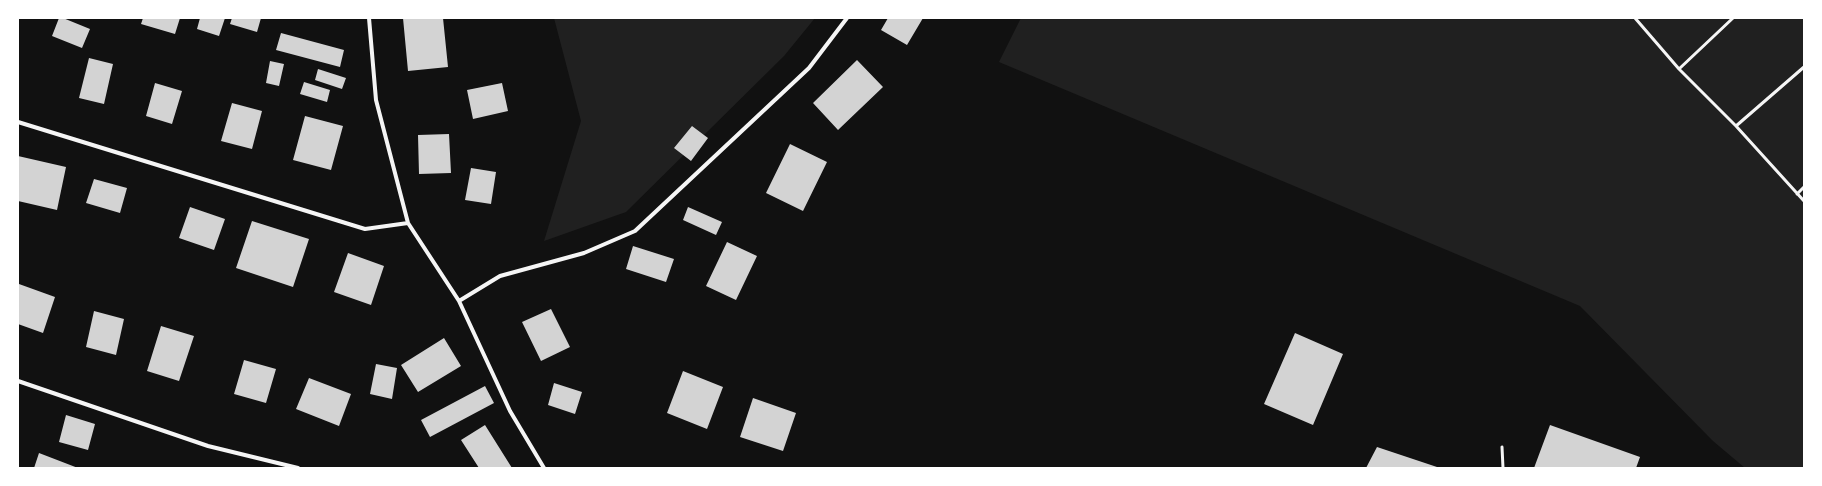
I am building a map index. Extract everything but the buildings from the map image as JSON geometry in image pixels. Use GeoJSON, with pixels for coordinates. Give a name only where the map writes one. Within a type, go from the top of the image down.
{"type":"FeatureCollection","features":[{"type":"Feature","properties":{"kind":"street"},"geometry":{"type":"LineString","coordinates":[[369,18],[376,100],[408,223],[459,300],[510,411],[544,468]]}},
{"type":"Feature","properties":{"kind":"street"},"geometry":{"type":"LineString","coordinates":[[459,300],[500,276],[584,253],[635,231],[809,68],[847,18]]}},
{"type":"Feature","properties":{"kind":"street"},"geometry":{"type":"LineString","coordinates":[[18,122],[365,229],[408,223]]}},
{"type":"Feature","properties":{"kind":"street"},"geometry":{"type":"LineString","coordinates":[[18,381],[208,446],[298,468]]}},
{"type":"Feature","properties":{"kind":"lane"},"geometry":{"type":"LineString","coordinates":[[1635,18],[1679,69],[1736,126],[1804,201]]}},
{"type":"Feature","properties":{"kind":"lane"},"geometry":{"type":"LineString","coordinates":[[1679,69],[1733,18]]}},
{"type":"Feature","properties":{"kind":"lane"},"geometry":{"type":"LineString","coordinates":[[1736,126],[1804,67]]}},
{"type":"Feature","properties":{"kind":"lane"},"geometry":{"type":"LineString","coordinates":[[1797,194],[1804,187]]}},
{"type":"Feature","properties":{"kind":"lane"},"geometry":{"type":"LineString","coordinates":[[1502,447],[1503,468]]}},
{"type":"Feature","properties":{"kind":"shaded area"},"geometry":{"type":"Polygon","coordinates":[[[554,18],[815,18],[784,56],[626,212],[544,241],[581,121],[554,18]]]}},
{"type":"Feature","properties":{"kind":"shaded area"},"geometry":{"type":"Polygon","coordinates":[[[1021,18],[1804,18],[1804,468],[1745,468],[1713,441],[1580,306],[999,62],[1021,18]]]}}]}
